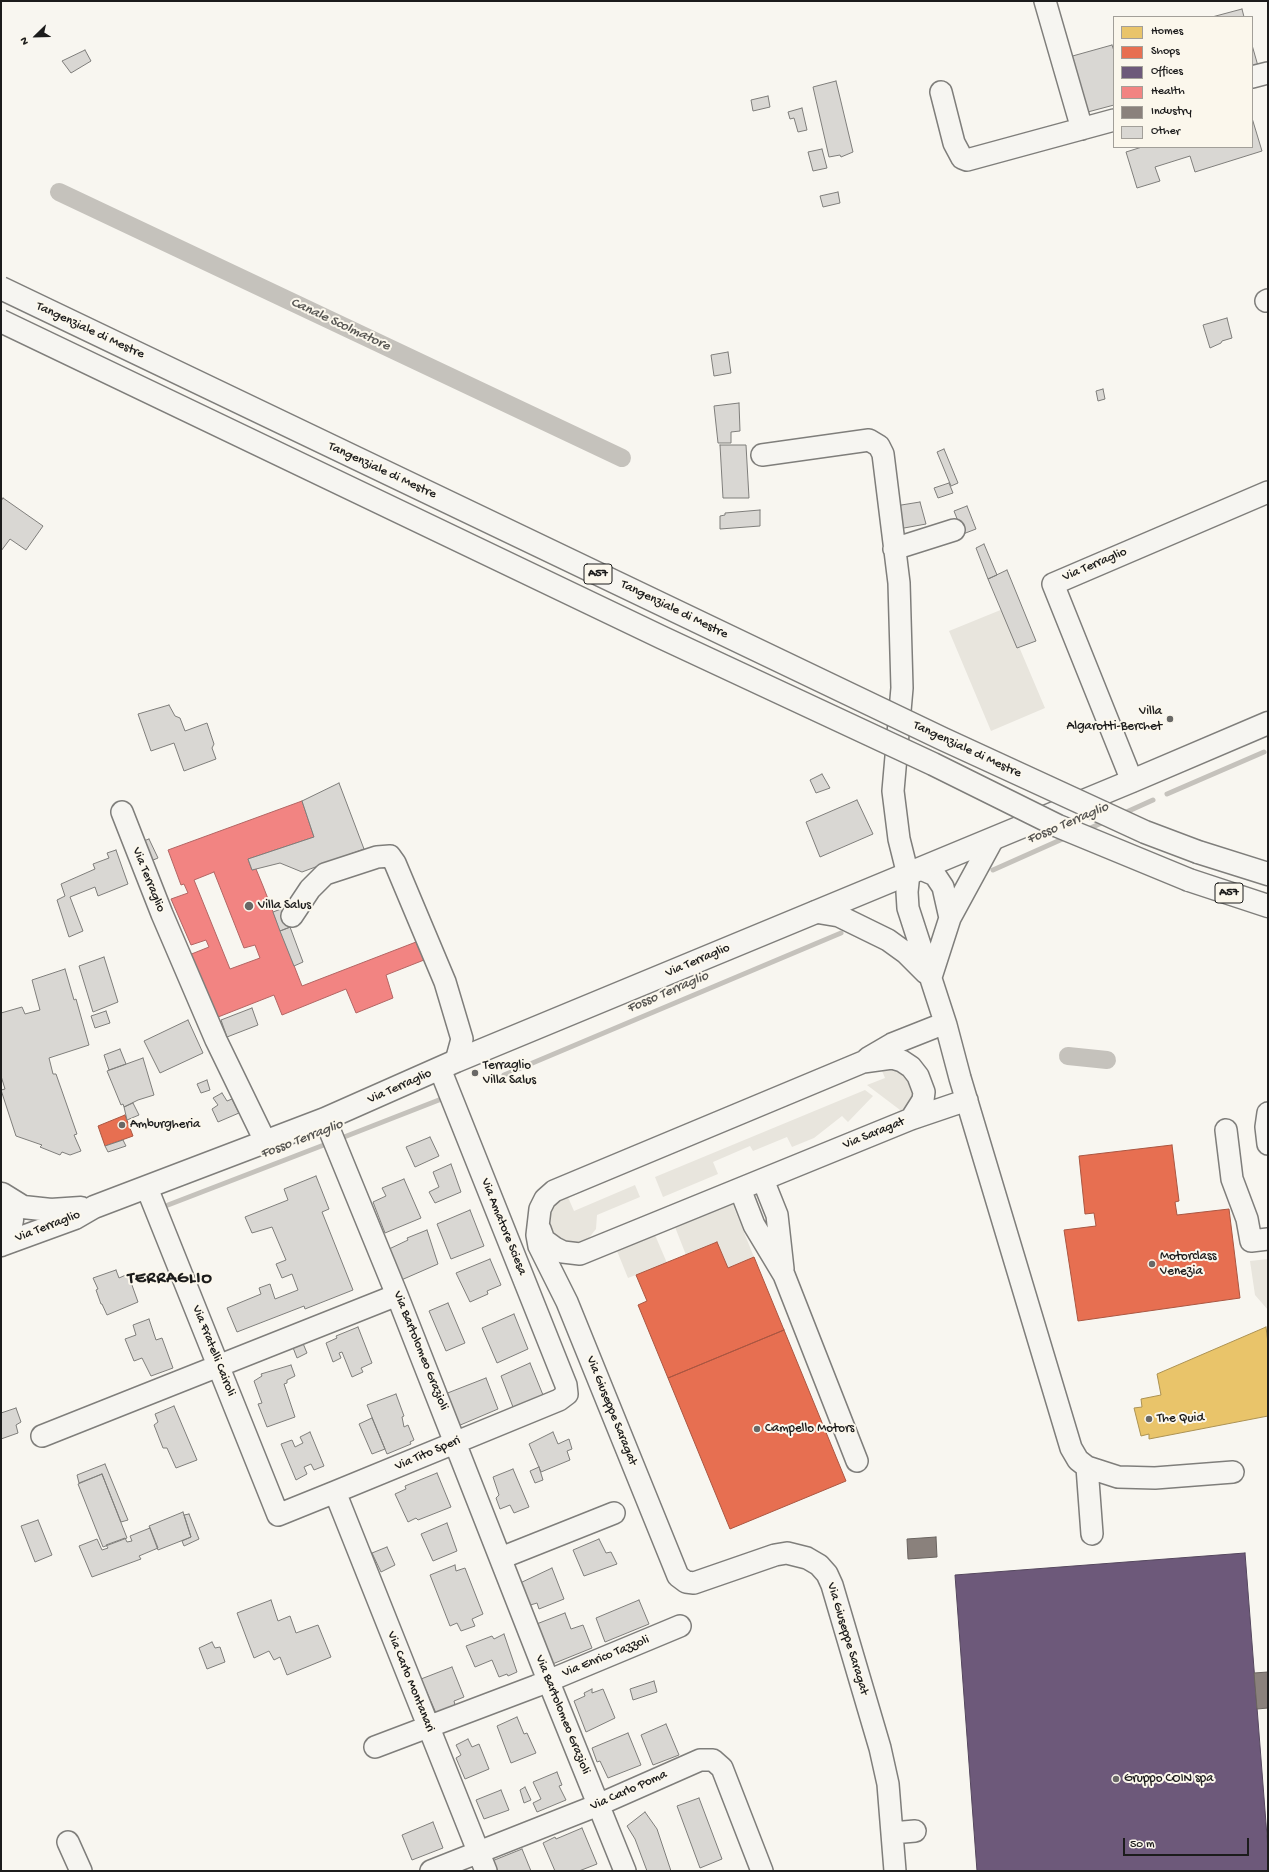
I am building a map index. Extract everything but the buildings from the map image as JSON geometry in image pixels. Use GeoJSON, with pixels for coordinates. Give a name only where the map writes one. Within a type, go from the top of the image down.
{"type":"FeatureCollection","features":[{"type":"Feature","properties":{"kind":"main road","name":"Tangenziale di Mestre"},"geometry":{"type":"LineString","coordinates":[[1,288],[970,751],[1145,832],[1198,852],[1268,874]]}},
{"type":"Feature","properties":{"kind":"main road","name":"Tangenziale di Mestre"},"geometry":{"type":"LineString","coordinates":[[1,321],[249,438],[663,638],[933,764],[1058,826],[1189,880],[1268,906]]}},
{"type":"Feature","properties":{"kind":"main road","name":"Via Terraglio"},"geometry":{"type":"LineString","coordinates":[[1,1194],[22,1207],[51,1210],[152,1201],[266,1143],[330,1131],[448,1065],[993,839],[1268,723]]}},
{"type":"Feature","properties":{"kind":"main road"},"geometry":{"type":"LineString","coordinates":[[1,1194],[8,1203],[12,1220],[8,1236],[1,1245]]}},
{"type":"Feature","properties":{"kind":"main road","name":"Via Terraglio"},"geometry":{"type":"LineString","coordinates":[[1,1245],[75,1218],[94,1207]]}},
{"type":"Feature","properties":{"kind":"street"},"geometry":{"type":"LineString","coordinates":[[1045,1],[1082,129]]}},
{"type":"Feature","properties":{"kind":"street"},"geometry":{"type":"LineString","coordinates":[[1253,77],[1268,73]]}},
{"type":"Feature","properties":{"kind":"street"},"geometry":{"type":"LineString","coordinates":[[941,92],[954,143],[962,158],[967,160],[1113,120]]}},
{"type":"Feature","properties":{"kind":"street"},"geometry":{"type":"LineString","coordinates":[[762,455],[868,440],[879,446],[883,454],[899,583],[902,688],[893,791],[899,839],[905,863],[915,871],[935,875],[943,887],[950,918]]}},
{"type":"Feature","properties":{"kind":"street","name":"Via Terraglio"},"geometry":{"type":"LineString","coordinates":[[1132,781],[1052,584],[1268,492]]}},
{"type":"Feature","properties":{"kind":"street"},"geometry":{"type":"LineString","coordinates":[[894,549],[954,530]]}},
{"type":"Feature","properties":{"kind":"street","name":"Via Terraglio"},"geometry":{"type":"LineString","coordinates":[[122,812],[162,914],[216,1040],[266,1143]]}},
{"type":"Feature","properties":{"kind":"street"},"geometry":{"type":"LineString","coordinates":[[931,977],[950,918],[993,839]]}},
{"type":"Feature","properties":{"kind":"street"},"geometry":{"type":"LineString","coordinates":[[292,916],[310,889],[325,874],[377,857],[390,856],[395,863],[445,982],[462,1039],[448,1065]]}},
{"type":"Feature","properties":{"kind":"street"},"geometry":{"type":"LineString","coordinates":[[915,871],[907,892],[908,908],[946,1025],[1070,1448],[1078,1460],[1087,1467],[1118,1477],[1139,1479],[1233,1472]]}},
{"type":"Feature","properties":{"kind":"street"},"geometry":{"type":"LineString","coordinates":[[815,912],[839,916],[888,940],[906,953],[931,977]]}},
{"type":"Feature","properties":{"kind":"street"},"geometry":{"type":"LineString","coordinates":[[863,1062],[892,1044],[935,1027],[946,1025]]}},
{"type":"Feature","properties":{"kind":"street","name":"Via Saragat"},"geometry":{"type":"LineString","coordinates":[[567,1302],[539,1246],[537,1235],[540,1209],[545,1198],[554,1191],[863,1062],[892,1058],[902,1061],[911,1067],[918,1076],[924,1092],[923,1100],[911,1119],[580,1254]]}},
{"type":"Feature","properties":{"kind":"street","name":"Via Amatore Sciesa"},"geometry":{"type":"LineString","coordinates":[[448,1065],[566,1385]]}},
{"type":"Feature","properties":{"kind":"street"},"geometry":{"type":"LineString","coordinates":[[911,1119],[967,1100]]}},
{"type":"Feature","properties":{"kind":"street"},"geometry":{"type":"LineString","coordinates":[[1268,1113],[1266,1127],[1268,1144]]}},
{"type":"Feature","properties":{"kind":"street"},"geometry":{"type":"LineString","coordinates":[[1226,1130],[1232,1179],[1247,1219],[1251,1241],[1268,1239]]}},
{"type":"Feature","properties":{"kind":"street","name":"Via Bartolomeo Grazioli"},"geometry":{"type":"LineString","coordinates":[[330,1131],[397,1295],[548,1680],[625,1871]]}},
{"type":"Feature","properties":{"kind":"street"},"geometry":{"type":"LineString","coordinates":[[763,1180],[777,1215],[784,1275]]}},
{"type":"Feature","properties":{"kind":"street"},"geometry":{"type":"LineString","coordinates":[[740,1189],[754,1225],[784,1275],[857,1461]]}},
{"type":"Feature","properties":{"kind":"street","name":"Via Fratelli Cairoli"},"geometry":{"type":"LineString","coordinates":[[152,1201],[278,1515]]}},
{"type":"Feature","properties":{"kind":"street"},"geometry":{"type":"LineString","coordinates":[[538,1221],[544,1240],[563,1252],[580,1254],[566,1275],[565,1288],[567,1302]]}},
{"type":"Feature","properties":{"kind":"street"},"geometry":{"type":"LineString","coordinates":[[42,1436],[397,1295]]}},
{"type":"Feature","properties":{"kind":"street","name":"Via Giuseppe Saragat"},"geometry":{"type":"LineString","coordinates":[[567,1302],[678,1576],[686,1582],[694,1583],[775,1555],[788,1553],[807,1558],[818,1565],[827,1574],[880,1748],[888,1784],[895,1871]]}},
{"type":"Feature","properties":{"kind":"street","name":"Via Tito Speri"},"geometry":{"type":"LineString","coordinates":[[278,1515],[564,1398],[567,1394],[566,1385]]}},
{"type":"Feature","properties":{"kind":"street"},"geometry":{"type":"LineString","coordinates":[[1087,1467],[1092,1534]]}},
{"type":"Feature","properties":{"kind":"street","name":"Via Carlo Montanari"},"geometry":{"type":"LineString","coordinates":[[335,1492],[483,1862]]}},
{"type":"Feature","properties":{"kind":"street"},"geometry":{"type":"LineString","coordinates":[[501,1558],[614,1513]]}},
{"type":"Feature","properties":{"kind":"street","name":"Via Enrico Tazzoli"},"geometry":{"type":"LineString","coordinates":[[375,1748],[680,1626]]}},
{"type":"Feature","properties":{"kind":"street","name":"Via Carlo Poma"},"geometry":{"type":"LineString","coordinates":[[432,1871],[483,1862],[598,1805],[700,1760],[713,1760],[722,1768],[762,1871]]}},
{"type":"Feature","properties":{"kind":"street"},"geometry":{"type":"LineString","coordinates":[[892,1833],[915,1831]]}},
{"type":"Feature","properties":{"kind":"street"},"geometry":{"type":"LineString","coordinates":[[68,1842],[81,1871]]}},
{"type":"Feature","properties":{"kind":"shaded area"},"geometry":{"type":"Polygon","coordinates":[[[1003,609],[1045,708],[991,731],[949,631],[1003,609]]]}},
{"type":"Feature","properties":{"kind":"shaded area"},"geometry":{"type":"Polygon","coordinates":[[[880,1066],[904,1068],[916,1092],[904,1113],[867,1085],[885,1078],[880,1066]]]}},
{"type":"Feature","properties":{"kind":"shaded area"},"geometry":{"type":"Polygon","coordinates":[[[865,1090],[873,1096],[848,1122],[842,1116],[814,1138],[792,1147],[787,1137],[753,1151],[750,1146],[713,1162],[718,1174],[663,1197],[655,1177],[865,1090]]]}},
{"type":"Feature","properties":{"kind":"shaded area"},"geometry":{"type":"Polygon","coordinates":[[[635,1185],[640,1197],[597,1215],[596,1229],[588,1239],[576,1245],[564,1244],[553,1236],[547,1224],[549,1212],[555,1202],[567,1195],[574,1211],[635,1185]]]}},
{"type":"Feature","properties":{"kind":"shaded area"},"geometry":{"type":"Polygon","coordinates":[[[732,1203],[754,1257],[728,1268],[717,1242],[686,1255],[675,1227],[732,1203]]]}},
{"type":"Feature","properties":{"kind":"shaded area"},"geometry":{"type":"Polygon","coordinates":[[[655,1235],[667,1263],[628,1278],[617,1251],[655,1235]]]}},
{"type":"Feature","properties":{"kind":"shaded area"},"geometry":{"type":"Polygon","coordinates":[[[1268,1259],[1268,1310],[1255,1295],[1250,1261],[1268,1259]]]}},
{"type":"Feature","properties":{"kind":"waterway","name":"Canale Scolmatore"},"geometry":{"type":"LineString","coordinates":[[59,192],[622,458]]}},
{"type":"Feature","properties":{"kind":"waterway","name":"Fosso Terraglio"},"geometry":{"type":"LineString","coordinates":[[1167,794],[1264,752]]}},
{"type":"Feature","properties":{"kind":"waterway","name":"Fosso Terraglio"},"geometry":{"type":"LineString","coordinates":[[1122,814],[1153,800]]}},
{"type":"Feature","properties":{"kind":"waterway","name":"Fosso Terraglio"},"geometry":{"type":"LineString","coordinates":[[1086,830],[1106,821]]}},
{"type":"Feature","properties":{"kind":"waterway","name":"Fosso Terraglio"},"geometry":{"type":"LineString","coordinates":[[993,870],[1067,837]]}},
{"type":"Feature","properties":{"kind":"waterway","name":"Fosso Terraglio"},"geometry":{"type":"LineString","coordinates":[[504,1075],[841,933]]}},
{"type":"Feature","properties":{"kind":"waterway","name":"Canale Scolmatore"},"geometry":{"type":"LineString","coordinates":[[1068,1056],[1107,1060]]}},
{"type":"Feature","properties":{"kind":"waterway","name":"Fosso Terraglio"},"geometry":{"type":"LineString","coordinates":[[339,1139],[444,1098]]}},
{"type":"Feature","properties":{"kind":"waterway","name":"Fosso Terraglio"},"geometry":{"type":"LineString","coordinates":[[168,1205],[329,1143]]}},
{"type":"Feature","properties":{"kind":"place","name":"Villa Algarotti-Berchet"},"geometry":{"type":"Point","coordinates":[1170,719]}},
{"type":"Feature","properties":{"kind":"place","name":"Villa Salus"},"geometry":{"type":"Point","coordinates":[249,906]}},
{"type":"Feature","properties":{"kind":"place","name":"Terraglio Villa Salus"},"geometry":{"type":"Point","coordinates":[475,1073]}},
{"type":"Feature","properties":{"kind":"place","name":"Amburgheria"},"geometry":{"type":"Point","coordinates":[122,1125]}},
{"type":"Feature","properties":{"kind":"place","name":"Motorclass Venezia"},"geometry":{"type":"Point","coordinates":[1152,1264]}},
{"type":"Feature","properties":{"kind":"place","name":"The Quid"},"geometry":{"type":"Point","coordinates":[1149,1419]}},
{"type":"Feature","properties":{"kind":"place","name":"Campello Motors"},"geometry":{"type":"Point","coordinates":[757,1429]}},
{"type":"Feature","properties":{"kind":"place","name":"Gruppo COIN spa"},"geometry":{"type":"Point","coordinates":[1116,1779]}},
{"type":"Feature","properties":{"kind":"district","name":"TERRAGLIO"},"geometry":{"type":"Point","coordinates":[170,1279]}}]}
